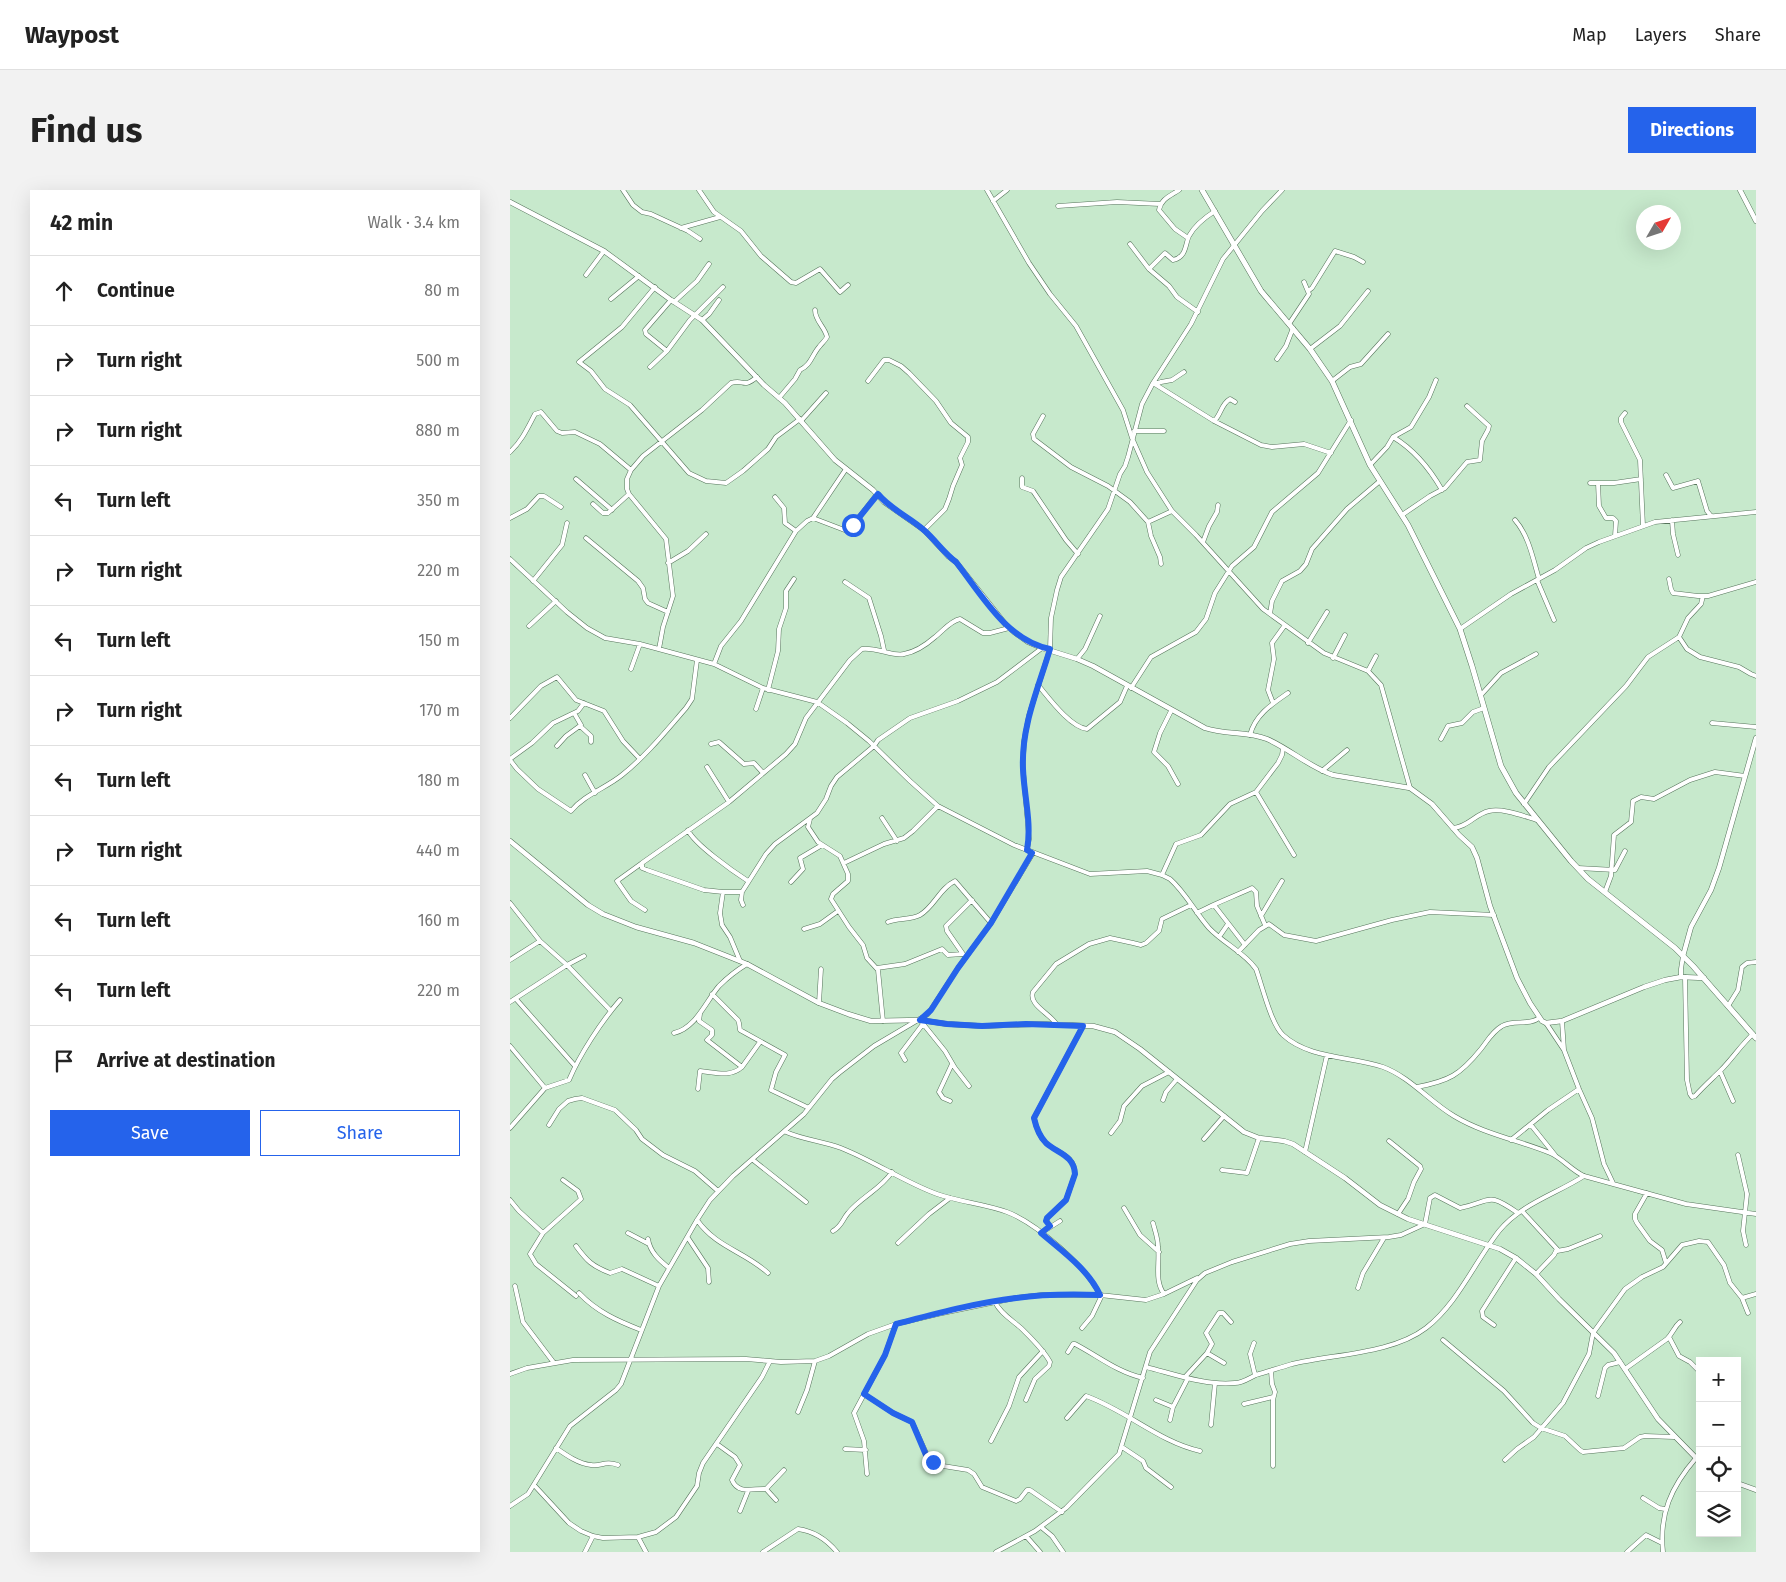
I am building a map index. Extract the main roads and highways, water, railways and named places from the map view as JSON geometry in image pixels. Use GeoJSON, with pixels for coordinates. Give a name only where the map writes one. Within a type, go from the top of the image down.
{"type":"FeatureCollection","features":[{"type":"Feature","properties":{"kind":"main road"},"geometry":{"type":"LineString","coordinates":[[1202,190],[1261,291],[1310,349],[1332,381],[1370,465],[1402,516],[1460,629],[1504,774],[1524,804],[1578,868],[1683,956],[1754,1036]]}}]}
